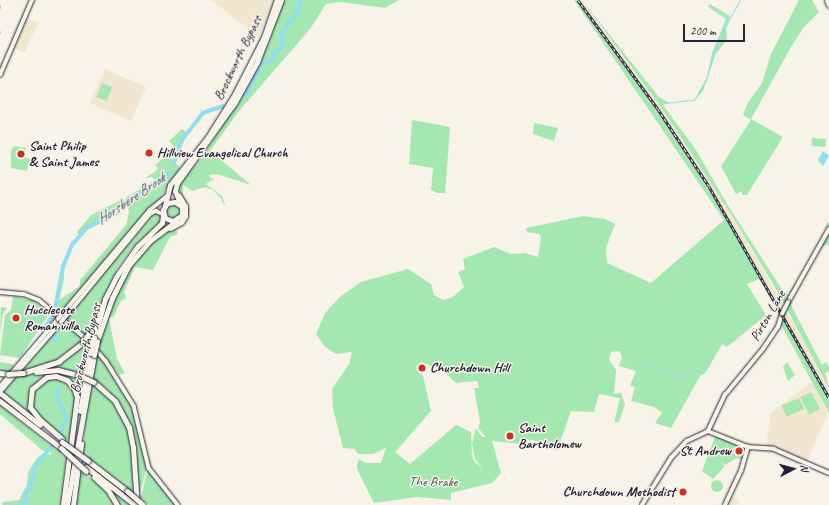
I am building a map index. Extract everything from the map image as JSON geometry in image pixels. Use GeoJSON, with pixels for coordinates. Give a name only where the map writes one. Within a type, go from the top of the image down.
{"type":"FeatureCollection","features":[{"type":"Feature","properties":{"kind":"highway","name":"Brockworth Bypass"},"geometry":{"type":"LineString","coordinates":[[164,206],[172,183],[208,137],[235,94],[264,37],[277,0]]}},
{"type":"Feature","properties":{"kind":"highway","name":"Brockworth Bypass"},"geometry":{"type":"LineString","coordinates":[[177,184],[235,102],[266,40],[281,0]]}},
{"type":"Feature","properties":{"kind":"highway"},"geometry":{"type":"LineString","coordinates":[[827,0],[829,5]]}},
{"type":"Feature","properties":{"kind":"highway"},"geometry":{"type":"LineString","coordinates":[[177,184],[176,193],[180,205],[182,213],[176,220],[168,220],[163,215],[164,206],[172,201],[180,205]]}},
{"type":"Feature","properties":{"kind":"highway"},"geometry":{"type":"LineString","coordinates":[[159,234],[181,222],[186,216],[186,208],[178,195],[177,184]]}},
{"type":"Feature","properties":{"kind":"highway","name":"Brockworth Bypass"},"geometry":{"type":"LineString","coordinates":[[63,505],[92,354],[106,299],[124,264],[161,225],[163,215]]}},
{"type":"Feature","properties":{"kind":"highway","name":"Brockworth Bypass"},"geometry":{"type":"LineString","coordinates":[[95,340],[112,298],[128,266],[159,234],[176,220]]}},
{"type":"Feature","properties":{"kind":"highway"},"geometry":{"type":"LineString","coordinates":[[23,373],[59,361],[83,342],[106,299]]}},
{"type":"Feature","properties":{"kind":"highway","name":"Brockworth Bypass"},"geometry":{"type":"LineString","coordinates":[[68,505],[92,354]]}},
{"type":"Feature","properties":{"kind":"highway"},"geometry":{"type":"LineString","coordinates":[[0,374],[55,370],[78,375],[94,382],[115,401],[129,426],[133,447],[136,505]]}},
{"type":"Feature","properties":{"kind":"highway"},"geometry":{"type":"LineString","coordinates":[[63,505],[77,397],[74,388],[67,380],[56,376],[47,377],[32,390],[30,407],[40,420],[62,440],[74,451],[143,505]]}},
{"type":"Feature","properties":{"kind":"highway"},"geometry":{"type":"LineString","coordinates":[[73,505],[87,390]]}},
{"type":"Feature","properties":{"kind":"highway"},"geometry":{"type":"LineString","coordinates":[[0,392],[62,440]]}},
{"type":"Feature","properties":{"kind":"highway"},"geometry":{"type":"LineString","coordinates":[[1,402],[86,469],[104,486],[117,505]]}},
{"type":"Feature","properties":{"kind":"highway"},"geometry":{"type":"LineString","coordinates":[[86,469],[136,505]]}},
{"type":"Feature","properties":{"kind":"street"},"geometry":{"type":"LineString","coordinates":[[0,75],[32,0]]}},
{"type":"Feature","properties":{"kind":"street"},"geometry":{"type":"LineString","coordinates":[[0,392],[150,210],[166,197]]}},
{"type":"Feature","properties":{"kind":"street"},"geometry":{"type":"LineString","coordinates":[[150,210],[164,206]]}},
{"type":"Feature","properties":{"kind":"street"},"geometry":{"type":"LineString","coordinates":[[124,242],[152,212],[158,211],[163,215]]}},
{"type":"Feature","properties":{"kind":"street","name":"Pirton Lane"},"geometry":{"type":"LineString","coordinates":[[708,431],[725,395],[763,349],[778,327],[788,302],[829,229]]}},
{"type":"Feature","properties":{"kind":"street"},"geometry":{"type":"LineString","coordinates":[[0,292],[24,294],[39,300],[89,341],[106,361],[132,403],[149,468],[178,505]]}},
{"type":"Feature","properties":{"kind":"street"},"geometry":{"type":"LineString","coordinates":[[0,387],[60,320]]}},
{"type":"Feature","properties":{"kind":"street"},"geometry":{"type":"LineString","coordinates":[[642,505],[670,460],[686,442],[708,431],[748,447],[774,449],[829,473]]}},
{"type":"Feature","properties":{"kind":"street"},"geometry":{"type":"LineString","coordinates":[[725,505],[741,471],[748,447]]}},
{"type":"Feature","properties":{"kind":"shaded area"},"geometry":{"type":"Polygon","coordinates":[[[211,0],[275,0],[259,37],[211,0]]]}},
{"type":"Feature","properties":{"kind":"shaded area"},"geometry":{"type":"Polygon","coordinates":[[[576,0],[582,0],[661,107],[733,217],[819,368],[829,388],[829,400],[726,215],[644,92],[576,0]]]}},
{"type":"Feature","properties":{"kind":"shaded area"},"geometry":{"type":"Polygon","coordinates":[[[26,18],[38,23],[24,53],[14,48],[26,18]]]}},
{"type":"Feature","properties":{"kind":"shaded area"},"geometry":{"type":"Polygon","coordinates":[[[105,69],[146,87],[131,121],[90,103],[105,69]]]}},
{"type":"Feature","properties":{"kind":"shaded area"},"geometry":{"type":"Polygon","coordinates":[[[812,381],[828,413],[807,461],[766,445],[771,413],[812,381]]]}},
{"type":"Feature","properties":{"kind":"shaded area"},"geometry":{"type":"Polygon","coordinates":[[[731,496],[739,500],[737,505],[727,505],[731,496]]]}},
{"type":"Feature","properties":{"kind":"green space"},"geometry":{"type":"Polygon","coordinates":[[[284,0],[399,0],[385,8],[340,2],[326,4],[310,29],[239,111],[210,151],[251,185],[217,174],[209,175],[211,179],[215,178],[206,184],[222,196],[226,208],[220,197],[213,190],[205,187],[192,191],[183,185],[183,195],[190,210],[187,220],[176,229],[178,234],[170,237],[153,270],[135,267],[124,292],[126,298],[121,301],[114,316],[109,318],[117,359],[125,373],[119,375],[99,349],[99,343],[111,305],[127,272],[137,258],[153,242],[180,224],[179,181],[200,160],[241,97],[264,47],[267,47],[284,0]]]}},
{"type":"Feature","properties":{"kind":"green space","name":"The Brake"},"geometry":{"type":"Polygon","coordinates":[[[574,0],[576,0],[644,92],[726,215],[782,314],[759,279],[747,284],[766,315],[727,347],[722,344],[706,372],[700,376],[671,428],[655,423],[662,413],[654,407],[631,401],[635,387],[630,386],[636,371],[619,366],[622,357],[619,351],[611,352],[609,360],[616,370],[614,394],[621,393],[625,404],[619,422],[615,422],[615,419],[620,398],[599,394],[594,412],[571,411],[557,451],[537,441],[520,438],[521,444],[492,441],[501,473],[492,483],[451,493],[451,500],[417,497],[374,503],[357,469],[357,464],[359,459],[366,463],[381,463],[386,448],[373,454],[358,454],[355,449],[343,448],[333,409],[332,389],[349,364],[352,352],[336,354],[325,347],[316,334],[325,313],[341,296],[361,282],[408,269],[431,284],[434,295],[443,300],[453,297],[464,287],[458,272],[465,269],[463,259],[494,247],[511,254],[525,253],[538,257],[541,238],[539,234],[527,232],[526,228],[583,216],[605,219],[615,224],[606,248],[607,263],[651,283],[724,220],[574,0]],[[422,362],[417,369],[423,376],[431,411],[395,452],[410,464],[456,425],[471,432],[472,455],[474,461],[483,469],[475,459],[472,443],[476,428],[482,437],[486,437],[478,428],[480,422],[474,388],[479,388],[477,381],[456,383],[444,372],[422,362]]]}},
{"type":"Feature","properties":{"kind":"green space"},"geometry":{"type":"Polygon","coordinates":[[[582,0],[659,97],[669,103],[663,105],[696,150],[727,204],[783,291],[792,297],[789,301],[822,365],[826,362],[829,367],[829,371],[825,373],[829,388],[776,289],[733,217],[661,107],[582,0]]]}},
{"type":"Feature","properties":{"kind":"green space"},"geometry":{"type":"Polygon","coordinates":[[[799,0],[812,0],[819,12],[803,28],[751,119],[783,137],[747,195],[742,195],[742,191],[736,194],[721,166],[751,120],[743,115],[747,104],[762,83],[771,54],[799,0]]]}},
{"type":"Feature","properties":{"kind":"green space"},"geometry":{"type":"Polygon","coordinates":[[[710,4],[730,16],[726,28],[727,39],[715,55],[703,91],[695,100],[707,77],[712,53],[726,19],[711,9],[708,6],[710,4]]]}},
{"type":"Feature","properties":{"kind":"green space"},"geometry":{"type":"Polygon","coordinates":[[[102,83],[112,87],[107,101],[96,97],[102,83]]]}},
{"type":"Feature","properties":{"kind":"green space"},"geometry":{"type":"Polygon","coordinates":[[[412,120],[450,127],[445,193],[437,193],[431,190],[433,168],[409,164],[412,120]]]}},
{"type":"Feature","properties":{"kind":"green space"},"geometry":{"type":"Polygon","coordinates":[[[534,123],[558,128],[554,141],[533,134],[534,123]]]}},
{"type":"Feature","properties":{"kind":"green space"},"geometry":{"type":"Polygon","coordinates":[[[182,129],[186,132],[171,158],[180,168],[196,149],[173,178],[160,199],[145,212],[60,314],[53,308],[62,264],[64,279],[59,300],[80,286],[80,280],[126,225],[129,212],[126,198],[155,180],[152,177],[145,178],[156,171],[158,168],[155,165],[167,155],[170,157],[174,146],[169,141],[182,129]]]}},
{"type":"Feature","properties":{"kind":"green space"},"geometry":{"type":"Polygon","coordinates":[[[812,138],[826,139],[825,147],[811,146],[812,138]]]}},
{"type":"Feature","properties":{"kind":"green space"},"geometry":{"type":"Polygon","coordinates":[[[14,146],[26,148],[26,158],[30,159],[27,171],[11,168],[11,151],[14,146]]]}},
{"type":"Feature","properties":{"kind":"green space"},"geometry":{"type":"Polygon","coordinates":[[[123,199],[122,208],[117,213],[87,228],[80,238],[77,232],[91,215],[123,199]]]}},
{"type":"Feature","properties":{"kind":"green space"},"geometry":{"type":"Polygon","coordinates":[[[169,204],[175,204],[179,208],[179,214],[175,218],[169,218],[165,214],[165,208],[169,204]]]}},
{"type":"Feature","properties":{"kind":"green space"},"geometry":{"type":"Polygon","coordinates":[[[155,213],[161,215],[160,222],[132,248],[117,269],[90,329],[85,335],[66,318],[155,213]]]}},
{"type":"Feature","properties":{"kind":"green space"},"geometry":{"type":"Polygon","coordinates":[[[166,221],[170,223],[140,249],[109,301],[102,320],[104,310],[119,276],[134,254],[166,221]]]}},
{"type":"Feature","properties":{"kind":"green space"},"geometry":{"type":"Polygon","coordinates":[[[829,222],[829,244],[819,248],[826,235],[826,224],[829,222]]]}},
{"type":"Feature","properties":{"kind":"green space"},"geometry":{"type":"Polygon","coordinates":[[[13,296],[32,300],[46,310],[47,317],[20,358],[0,355],[5,315],[11,310],[13,296]]]}},
{"type":"Feature","properties":{"kind":"green space"},"geometry":{"type":"Polygon","coordinates":[[[1,307],[7,308],[3,314],[0,334],[1,307]]]}},
{"type":"Feature","properties":{"kind":"green space"},"geometry":{"type":"Polygon","coordinates":[[[782,314],[829,400],[829,413],[780,323],[782,314]]]}},
{"type":"Feature","properties":{"kind":"green space"},"geometry":{"type":"Polygon","coordinates":[[[64,321],[83,337],[78,344],[55,361],[22,370],[64,321]]]}},
{"type":"Feature","properties":{"kind":"green space"},"geometry":{"type":"Polygon","coordinates":[[[86,340],[90,344],[84,375],[44,369],[72,354],[86,340]]]}},
{"type":"Feature","properties":{"kind":"green space"},"geometry":{"type":"Polygon","coordinates":[[[98,354],[133,407],[147,466],[139,496],[136,451],[131,427],[118,402],[107,389],[92,378],[98,354]]]}},
{"type":"Feature","properties":{"kind":"green space"},"geometry":{"type":"Polygon","coordinates":[[[0,362],[12,364],[15,367],[12,371],[0,371],[0,362]]]}},
{"type":"Feature","properties":{"kind":"green space"},"geometry":{"type":"Polygon","coordinates":[[[787,362],[795,375],[788,381],[783,367],[787,362]]]}},
{"type":"Feature","properties":{"kind":"green space"},"geometry":{"type":"Polygon","coordinates":[[[45,372],[70,374],[83,380],[72,444],[77,393],[64,378],[43,377],[34,385],[29,396],[36,418],[3,392],[17,376],[45,372]]]}},
{"type":"Feature","properties":{"kind":"green space"},"geometry":{"type":"Polygon","coordinates":[[[48,379],[60,380],[72,390],[75,399],[69,442],[37,415],[32,406],[34,390],[48,379]]]}},
{"type":"Feature","properties":{"kind":"green space"},"geometry":{"type":"Polygon","coordinates":[[[91,384],[109,396],[124,419],[130,438],[134,493],[82,452],[91,384]]]}},
{"type":"Feature","properties":{"kind":"green space"},"geometry":{"type":"Polygon","coordinates":[[[811,392],[820,409],[809,414],[800,398],[811,392]]]}},
{"type":"Feature","properties":{"kind":"green space"},"geometry":{"type":"Polygon","coordinates":[[[799,398],[804,409],[787,417],[782,406],[799,398]]]}},
{"type":"Feature","properties":{"kind":"green space"},"geometry":{"type":"Polygon","coordinates":[[[0,405],[66,458],[60,505],[2,505],[3,502],[19,500],[27,485],[28,472],[37,458],[45,452],[51,455],[50,450],[43,451],[0,414],[0,405]]]}},
{"type":"Feature","properties":{"kind":"green space"},"geometry":{"type":"Polygon","coordinates":[[[716,434],[729,439],[721,462],[725,466],[713,479],[702,471],[716,434]]]}},
{"type":"Feature","properties":{"kind":"green space"},"geometry":{"type":"Polygon","coordinates":[[[729,440],[745,447],[745,451],[743,460],[736,458],[726,465],[721,462],[729,440]]]}},
{"type":"Feature","properties":{"kind":"green space"},"geometry":{"type":"Polygon","coordinates":[[[79,468],[101,487],[115,505],[74,505],[79,468]]]}},
{"type":"Feature","properties":{"kind":"green space"},"geometry":{"type":"Polygon","coordinates":[[[148,468],[176,505],[149,505],[141,498],[148,468]]]}},
{"type":"Feature","properties":{"kind":"green space"},"geometry":{"type":"Polygon","coordinates":[[[719,480],[722,481],[722,491],[715,492],[712,491],[711,484],[712,481],[719,480]]]}},
{"type":"Feature","properties":{"kind":"green space"},"geometry":{"type":"Polygon","coordinates":[[[106,486],[130,505],[118,505],[106,486]]]}},
{"type":"Feature","properties":{"kind":"water"},"geometry":{"type":"Polygon","coordinates":[[[823,151],[829,156],[823,166],[818,160],[823,151]]]}},
{"type":"Feature","properties":{"kind":"waterway","name":"Horsbere Brook"},"geometry":{"type":"LineString","coordinates":[[242,96],[248,93],[260,65],[272,60],[274,53],[282,46],[282,33],[297,12],[301,0]]}},
{"type":"Feature","properties":{"kind":"waterway"},"geometry":{"type":"LineString","coordinates":[[664,103],[694,100],[706,79],[719,38],[740,0]]}},
{"type":"Feature","properties":{"kind":"waterway","name":"Horsbere Brook"},"geometry":{"type":"LineString","coordinates":[[174,163],[182,140],[203,113],[223,106]]}},
{"type":"Feature","properties":{"kind":"waterway","name":"Horsbere Brook"},"geometry":{"type":"LineString","coordinates":[[200,109],[203,113]]}},
{"type":"Feature","properties":{"kind":"waterway","name":"Horsbere Brook"},"geometry":{"type":"LineString","coordinates":[[55,310],[63,267],[72,245],[87,228],[117,213],[128,199],[161,181],[170,173]]}},
{"type":"Feature","properties":{"kind":"waterway","name":"Horsbere Brook"},"geometry":{"type":"LineString","coordinates":[[48,328],[46,326],[54,314]]}},
{"type":"Feature","properties":{"kind":"waterway","name":"Horsbere Brook"},"geometry":{"type":"LineString","coordinates":[[53,335],[56,340]]}},
{"type":"Feature","properties":{"kind":"waterway"},"geometry":{"type":"LineString","coordinates":[[646,362],[683,378],[699,371]]}},
{"type":"Feature","properties":{"kind":"waterway","name":"Horsbere Brook"},"geometry":{"type":"LineString","coordinates":[[58,389],[57,395],[67,418],[62,431]]}},
{"type":"Feature","properties":{"kind":"waterway","name":"Horsbere Brook"},"geometry":{"type":"LineString","coordinates":[[26,505],[25,493],[30,489],[35,467],[52,446]]}},
{"type":"Feature","properties":{"kind":"railway"},"geometry":{"type":"LineString","coordinates":[[578,0],[658,109],[709,186],[829,397]]}},
{"type":"Feature","properties":{"kind":"place","name":"Hillview Evangelical Church"},"geometry":{"type":"Point","coordinates":[149,153]}},
{"type":"Feature","properties":{"kind":"place","name":"Saint Philip & Saint James"},"geometry":{"type":"Point","coordinates":[21,154]}},
{"type":"Feature","properties":{"kind":"place","name":"Hucclecote Roman villa"},"geometry":{"type":"Point","coordinates":[16,318]}},
{"type":"Feature","properties":{"kind":"place","name":"Churchdown Hill"},"geometry":{"type":"Point","coordinates":[422,368]}},
{"type":"Feature","properties":{"kind":"place","name":"Saint Bartholomew"},"geometry":{"type":"Point","coordinates":[510,436]}},
{"type":"Feature","properties":{"kind":"place","name":"St Andrew"},"geometry":{"type":"Point","coordinates":[739,451]}},
{"type":"Feature","properties":{"kind":"place","name":"Churchdown Methodist"},"geometry":{"type":"Point","coordinates":[683,492]}}]}
